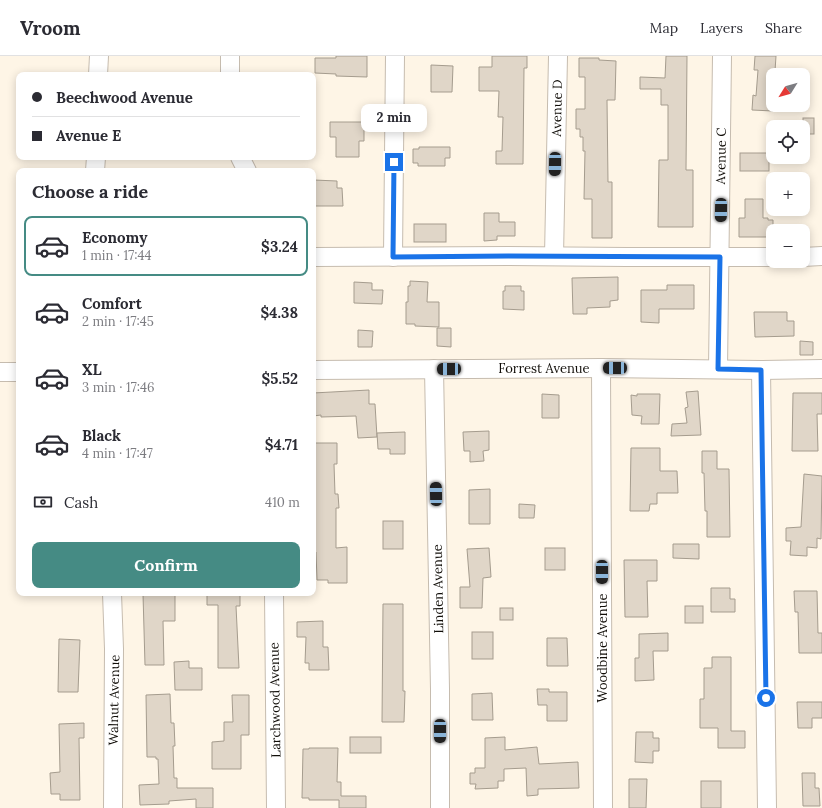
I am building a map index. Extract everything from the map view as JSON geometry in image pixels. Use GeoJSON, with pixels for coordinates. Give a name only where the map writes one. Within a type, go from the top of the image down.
{"type":"FeatureCollection","features":[{"type":"Feature","properties":{"kind":"street"},"geometry":{"type":"LineString","coordinates":[[98,72],[99,56]]}},
{"type":"Feature","properties":{"kind":"street"},"geometry":{"type":"LineString","coordinates":[[230,56],[230,72]]}},
{"type":"Feature","properties":{"kind":"street"},"geometry":{"type":"LineString","coordinates":[[393,257],[395,56]]}},
{"type":"Feature","properties":{"kind":"street","name":"Avenue D"},"geometry":{"type":"LineString","coordinates":[[554,256],[558,56]]}},
{"type":"Feature","properties":{"kind":"street","name":"Avenue C"},"geometry":{"type":"LineString","coordinates":[[718,369],[722,56]]}},
{"type":"Feature","properties":{"kind":"street"},"geometry":{"type":"LineString","coordinates":[[810,256],[822,256]]}},
{"type":"Feature","properties":{"kind":"street"},"geometry":{"type":"LineString","coordinates":[[316,257],[766,257]]}},
{"type":"Feature","properties":{"kind":"street","name":"Forrest Avenue"},"geometry":{"type":"LineString","coordinates":[[316,370],[600,368],[761,370],[822,369]]}},
{"type":"Feature","properties":{"kind":"street","name":"Woodbine Avenue"},"geometry":{"type":"LineString","coordinates":[[600,368],[603,808]]}},
{"type":"Feature","properties":{"kind":"street","name":"Linden Avenue"},"geometry":{"type":"LineString","coordinates":[[434,369],[440,673],[440,808]]}},
{"type":"Feature","properties":{"kind":"street"},"geometry":{"type":"LineString","coordinates":[[761,370],[767,808]]}},
{"type":"Feature","properties":{"kind":"street"},"geometry":{"type":"LineString","coordinates":[[0,372],[16,372]]}},
{"type":"Feature","properties":{"kind":"street","name":"Walnut Avenue"},"geometry":{"type":"LineString","coordinates":[[112,596],[114,648],[113,808]]}},
{"type":"Feature","properties":{"kind":"street","name":"Larchwood Avenue"},"geometry":{"type":"LineString","coordinates":[[274,596],[276,808]]}},
{"type":"Feature","properties":{"kind":"building"},"geometry":{"type":"Polygon","coordinates":[[[336,56],[367,56],[367,77],[336,76],[336,74],[315,72],[315,58],[336,58],[336,56]]]}},
{"type":"Feature","properties":{"kind":"building"},"geometry":{"type":"Polygon","coordinates":[[[492,56],[527,56],[527,68],[524,68],[523,164],[496,164],[496,151],[502,151],[503,117],[498,117],[499,91],[479,91],[479,67],[492,67],[492,56]]]}},
{"type":"Feature","properties":{"kind":"building"},"geometry":{"type":"Polygon","coordinates":[[[666,56],[687,56],[686,170],[693,170],[693,227],[658,227],[659,160],[668,160],[668,105],[661,105],[661,89],[640,89],[640,77],[665,78],[666,56]]]}},
{"type":"Feature","properties":{"kind":"building"},"geometry":{"type":"Polygon","coordinates":[[[755,56],[776,56],[775,68],[766,68],[766,111],[752,110],[753,95],[756,96],[758,70],[754,70],[755,56]]]}},
{"type":"Feature","properties":{"kind":"building"},"geometry":{"type":"Polygon","coordinates":[[[579,58],[599,58],[599,60],[616,61],[615,100],[607,100],[608,182],[612,182],[612,238],[592,238],[592,199],[584,199],[585,151],[583,151],[583,137],[580,137],[580,129],[576,129],[576,109],[585,109],[585,77],[579,77],[579,58]]]}},
{"type":"Feature","properties":{"kind":"building"},"geometry":{"type":"Polygon","coordinates":[[[431,65],[453,66],[452,92],[431,92],[431,65]]]}},
{"type":"Feature","properties":{"kind":"building"},"geometry":{"type":"Polygon","coordinates":[[[803,118],[814,118],[814,134],[810,134],[810,120],[803,120],[803,118]]]}},
{"type":"Feature","properties":{"kind":"building"},"geometry":{"type":"Polygon","coordinates":[[[330,122],[364,122],[364,141],[359,141],[359,157],[336,157],[336,137],[330,137],[330,122]]]}},
{"type":"Feature","properties":{"kind":"building"},"geometry":{"type":"Polygon","coordinates":[[[419,147],[450,147],[450,158],[445,158],[445,166],[418,166],[418,163],[413,163],[413,149],[419,149],[419,147]]]}},
{"type":"Feature","properties":{"kind":"building"},"geometry":{"type":"Polygon","coordinates":[[[740,153],[766,153],[766,164],[769,164],[769,171],[740,171],[740,153]]]}},
{"type":"Feature","properties":{"kind":"building"},"geometry":{"type":"Polygon","coordinates":[[[316,180],[337,181],[337,188],[342,188],[343,206],[316,206],[316,180]]]}},
{"type":"Feature","properties":{"kind":"building"},"geometry":{"type":"Polygon","coordinates":[[[745,199],[763,199],[763,218],[773,220],[773,224],[766,224],[766,237],[739,237],[739,218],[745,218],[745,199]]]}},
{"type":"Feature","properties":{"kind":"building"},"geometry":{"type":"Polygon","coordinates":[[[484,213],[499,213],[499,222],[515,222],[515,236],[497,236],[497,240],[484,241],[484,213]]]}},
{"type":"Feature","properties":{"kind":"building"},"geometry":{"type":"Polygon","coordinates":[[[414,224],[446,224],[446,242],[414,242],[414,224]]]}},
{"type":"Feature","properties":{"kind":"building"},"geometry":{"type":"Polygon","coordinates":[[[618,277],[618,300],[610,301],[610,307],[587,308],[587,314],[573,314],[572,278],[618,277]]]}},
{"type":"Feature","properties":{"kind":"building"},"geometry":{"type":"Polygon","coordinates":[[[410,281],[428,282],[427,302],[439,302],[439,327],[406,324],[406,302],[408,302],[408,286],[410,286],[410,281]]]}},
{"type":"Feature","properties":{"kind":"building"},"geometry":{"type":"Polygon","coordinates":[[[354,282],[372,283],[372,290],[383,290],[382,304],[354,303],[354,282]]]}},
{"type":"Feature","properties":{"kind":"building"},"geometry":{"type":"Polygon","coordinates":[[[667,285],[694,285],[694,309],[659,309],[659,323],[641,322],[641,290],[667,290],[667,285]]]}},
{"type":"Feature","properties":{"kind":"building"},"geometry":{"type":"Polygon","coordinates":[[[505,286],[521,286],[521,291],[524,291],[524,310],[503,309],[503,291],[505,291],[505,286]]]}},
{"type":"Feature","properties":{"kind":"building"},"geometry":{"type":"Polygon","coordinates":[[[754,312],[787,312],[787,321],[794,321],[794,336],[755,337],[754,312]]]}},
{"type":"Feature","properties":{"kind":"building"},"geometry":{"type":"Polygon","coordinates":[[[437,328],[451,328],[451,347],[437,346],[437,328]]]}},
{"type":"Feature","properties":{"kind":"building"},"geometry":{"type":"Polygon","coordinates":[[[358,330],[373,331],[372,347],[358,347],[358,330]]]}},
{"type":"Feature","properties":{"kind":"building"},"geometry":{"type":"Polygon","coordinates":[[[800,341],[813,342],[813,355],[800,355],[800,341]]]}},
{"type":"Feature","properties":{"kind":"building"},"geometry":{"type":"Polygon","coordinates":[[[369,390],[369,404],[375,404],[377,437],[358,438],[356,416],[321,417],[321,415],[316,416],[316,393],[369,390]]]}},
{"type":"Feature","properties":{"kind":"building"},"geometry":{"type":"Polygon","coordinates":[[[698,391],[701,435],[671,436],[672,424],[687,423],[685,408],[688,407],[686,392],[698,391]]]}},
{"type":"Feature","properties":{"kind":"building"},"geometry":{"type":"Polygon","coordinates":[[[793,393],[822,393],[822,414],[817,414],[818,451],[792,451],[793,393]]]}},
{"type":"Feature","properties":{"kind":"building"},"geometry":{"type":"Polygon","coordinates":[[[542,394],[559,395],[559,418],[542,418],[542,394]]]}},
{"type":"Feature","properties":{"kind":"building"},"geometry":{"type":"Polygon","coordinates":[[[637,394],[660,394],[659,424],[641,424],[642,416],[632,415],[631,395],[637,396],[637,394]]]}},
{"type":"Feature","properties":{"kind":"building"},"geometry":{"type":"Polygon","coordinates":[[[489,431],[489,450],[483,451],[484,461],[470,462],[470,451],[464,451],[463,432],[489,431]]]}},
{"type":"Feature","properties":{"kind":"building"},"geometry":{"type":"Polygon","coordinates":[[[405,432],[405,454],[390,454],[390,449],[378,449],[377,433],[405,432]]]}},
{"type":"Feature","properties":{"kind":"building"},"geometry":{"type":"Polygon","coordinates":[[[316,443],[337,443],[337,464],[334,464],[335,494],[338,494],[339,508],[336,508],[336,548],[347,547],[347,583],[328,583],[328,580],[317,580],[316,443]]]}},
{"type":"Feature","properties":{"kind":"building"},"geometry":{"type":"Polygon","coordinates":[[[631,448],[660,448],[660,471],[677,471],[678,493],[657,493],[657,504],[650,504],[649,511],[630,511],[631,448]]]}},
{"type":"Feature","properties":{"kind":"building"},"geometry":{"type":"Polygon","coordinates":[[[702,451],[717,451],[717,469],[729,469],[730,537],[707,537],[707,511],[705,511],[702,451]]]}},
{"type":"Feature","properties":{"kind":"building"},"geometry":{"type":"Polygon","coordinates":[[[804,474],[822,476],[821,539],[817,538],[817,548],[807,547],[807,556],[790,555],[791,541],[786,541],[786,528],[801,527],[804,474]]]}},
{"type":"Feature","properties":{"kind":"building"},"geometry":{"type":"Polygon","coordinates":[[[490,489],[490,524],[469,524],[469,490],[490,489]]]}},
{"type":"Feature","properties":{"kind":"building"},"geometry":{"type":"Polygon","coordinates":[[[519,504],[535,505],[534,518],[519,518],[519,504]]]}},
{"type":"Feature","properties":{"kind":"building"},"geometry":{"type":"Polygon","coordinates":[[[383,521],[403,521],[403,549],[383,549],[383,521]]]}},
{"type":"Feature","properties":{"kind":"building"},"geometry":{"type":"Polygon","coordinates":[[[673,544],[699,544],[699,559],[673,558],[673,544]]]}},
{"type":"Feature","properties":{"kind":"building"},"geometry":{"type":"Polygon","coordinates":[[[489,548],[491,577],[483,578],[482,608],[460,608],[460,587],[470,587],[467,549],[489,548]]]}},
{"type":"Feature","properties":{"kind":"building"},"geometry":{"type":"Polygon","coordinates":[[[545,548],[565,548],[565,570],[545,570],[545,548]]]}},
{"type":"Feature","properties":{"kind":"building"},"geometry":{"type":"Polygon","coordinates":[[[624,560],[657,560],[657,581],[647,581],[648,617],[625,617],[624,560]]]}},
{"type":"Feature","properties":{"kind":"building"},"geometry":{"type":"Polygon","coordinates":[[[711,588],[730,588],[730,599],[735,599],[735,612],[711,612],[711,588]]]}},
{"type":"Feature","properties":{"kind":"building"},"geometry":{"type":"Polygon","coordinates":[[[794,591],[817,591],[818,633],[822,633],[822,653],[799,653],[798,612],[795,612],[794,591]]]}},
{"type":"Feature","properties":{"kind":"building"},"geometry":{"type":"Polygon","coordinates":[[[143,596],[175,596],[175,621],[163,621],[164,665],[145,665],[143,596]]]}},
{"type":"Feature","properties":{"kind":"building"},"geometry":{"type":"Polygon","coordinates":[[[207,596],[240,596],[240,606],[236,606],[239,668],[218,668],[218,605],[207,605],[207,596]]]}},
{"type":"Feature","properties":{"kind":"building"},"geometry":{"type":"Polygon","coordinates":[[[383,604],[403,604],[403,691],[405,691],[404,722],[382,722],[383,604]]]}},
{"type":"Feature","properties":{"kind":"building"},"geometry":{"type":"Polygon","coordinates":[[[685,606],[703,606],[703,623],[685,623],[685,606]]]}},
{"type":"Feature","properties":{"kind":"building"},"geometry":{"type":"Polygon","coordinates":[[[500,608],[513,608],[513,620],[500,620],[500,608]]]}},
{"type":"Feature","properties":{"kind":"building"},"geometry":{"type":"Polygon","coordinates":[[[323,621],[323,647],[328,647],[329,670],[309,670],[309,663],[305,663],[306,637],[297,637],[297,622],[323,621]]]}},
{"type":"Feature","properties":{"kind":"building"},"geometry":{"type":"Polygon","coordinates":[[[472,632],[493,632],[493,659],[472,659],[472,632]]]}},
{"type":"Feature","properties":{"kind":"building"},"geometry":{"type":"Polygon","coordinates":[[[668,633],[668,651],[653,651],[654,680],[635,681],[635,658],[639,658],[639,634],[668,633]]]}},
{"type":"Feature","properties":{"kind":"building"},"geometry":{"type":"Polygon","coordinates":[[[547,638],[567,638],[568,666],[547,666],[547,638]]]}},
{"type":"Feature","properties":{"kind":"building"},"geometry":{"type":"Polygon","coordinates":[[[59,639],[80,640],[78,692],[58,692],[59,639]]]}},
{"type":"Feature","properties":{"kind":"building"},"geometry":{"type":"Polygon","coordinates":[[[712,657],[731,657],[731,731],[745,731],[745,748],[718,748],[718,728],[700,728],[700,699],[704,699],[704,668],[712,668],[712,657]]]}},
{"type":"Feature","properties":{"kind":"building"},"geometry":{"type":"Polygon","coordinates":[[[189,661],[189,668],[202,668],[202,690],[175,690],[174,662],[189,661]]]}},
{"type":"Feature","properties":{"kind":"building"},"geometry":{"type":"Polygon","coordinates":[[[537,689],[549,689],[549,692],[567,692],[567,721],[547,721],[547,705],[538,705],[537,689]]]}},
{"type":"Feature","properties":{"kind":"building"},"geometry":{"type":"Polygon","coordinates":[[[492,693],[493,720],[472,720],[472,694],[492,693]]]}},
{"type":"Feature","properties":{"kind":"building"},"geometry":{"type":"Polygon","coordinates":[[[170,694],[171,723],[174,723],[174,778],[177,778],[177,788],[213,788],[213,808],[196,808],[196,799],[169,801],[169,804],[140,805],[139,785],[159,784],[158,759],[156,759],[156,757],[147,757],[146,695],[170,694]]]}},
{"type":"Feature","properties":{"kind":"building"},"geometry":{"type":"Polygon","coordinates":[[[232,695],[249,695],[249,735],[241,735],[241,769],[212,769],[212,742],[224,741],[224,722],[233,722],[232,695]]]}},
{"type":"Feature","properties":{"kind":"building"},"geometry":{"type":"Polygon","coordinates":[[[797,702],[822,702],[822,718],[812,718],[812,728],[798,728],[797,702]]]}},
{"type":"Feature","properties":{"kind":"building"},"geometry":{"type":"Polygon","coordinates":[[[84,723],[84,738],[79,738],[80,800],[60,800],[60,794],[51,794],[50,773],[60,772],[59,724],[84,723]]]}},
{"type":"Feature","properties":{"kind":"building"},"geometry":{"type":"Polygon","coordinates":[[[636,732],[653,732],[653,738],[659,738],[659,751],[653,751],[653,763],[635,762],[636,732]]]}},
{"type":"Feature","properties":{"kind":"building"},"geometry":{"type":"Polygon","coordinates":[[[350,737],[381,737],[381,753],[350,753],[350,737]]]}},
{"type":"Feature","properties":{"kind":"building"},"geometry":{"type":"Polygon","coordinates":[[[505,737],[505,750],[537,747],[539,764],[578,762],[579,788],[538,789],[538,795],[527,796],[526,768],[504,769],[504,781],[498,781],[498,788],[475,789],[476,784],[470,784],[470,773],[475,773],[475,768],[485,768],[485,738],[505,737]]]}},
{"type":"Feature","properties":{"kind":"building"},"geometry":{"type":"Polygon","coordinates":[[[338,748],[337,782],[341,782],[341,796],[366,796],[366,808],[339,808],[339,800],[309,800],[309,798],[302,798],[303,749],[338,748]]]}},
{"type":"Feature","properties":{"kind":"building"},"geometry":{"type":"Polygon","coordinates":[[[802,773],[815,773],[815,788],[819,788],[820,806],[803,806],[802,773]]]}},
{"type":"Feature","properties":{"kind":"building"},"geometry":{"type":"Polygon","coordinates":[[[629,779],[647,779],[646,808],[629,808],[629,779]]]}},
{"type":"Feature","properties":{"kind":"building"},"geometry":{"type":"Polygon","coordinates":[[[701,781],[721,781],[721,808],[701,808],[701,781]]]}},
{"type":"Feature","properties":{"kind":"route"},"geometry":{"type":"LineString","coordinates":[[394,162],[393,257],[720,257],[718,369],[761,370],[766,698]]}}]}
